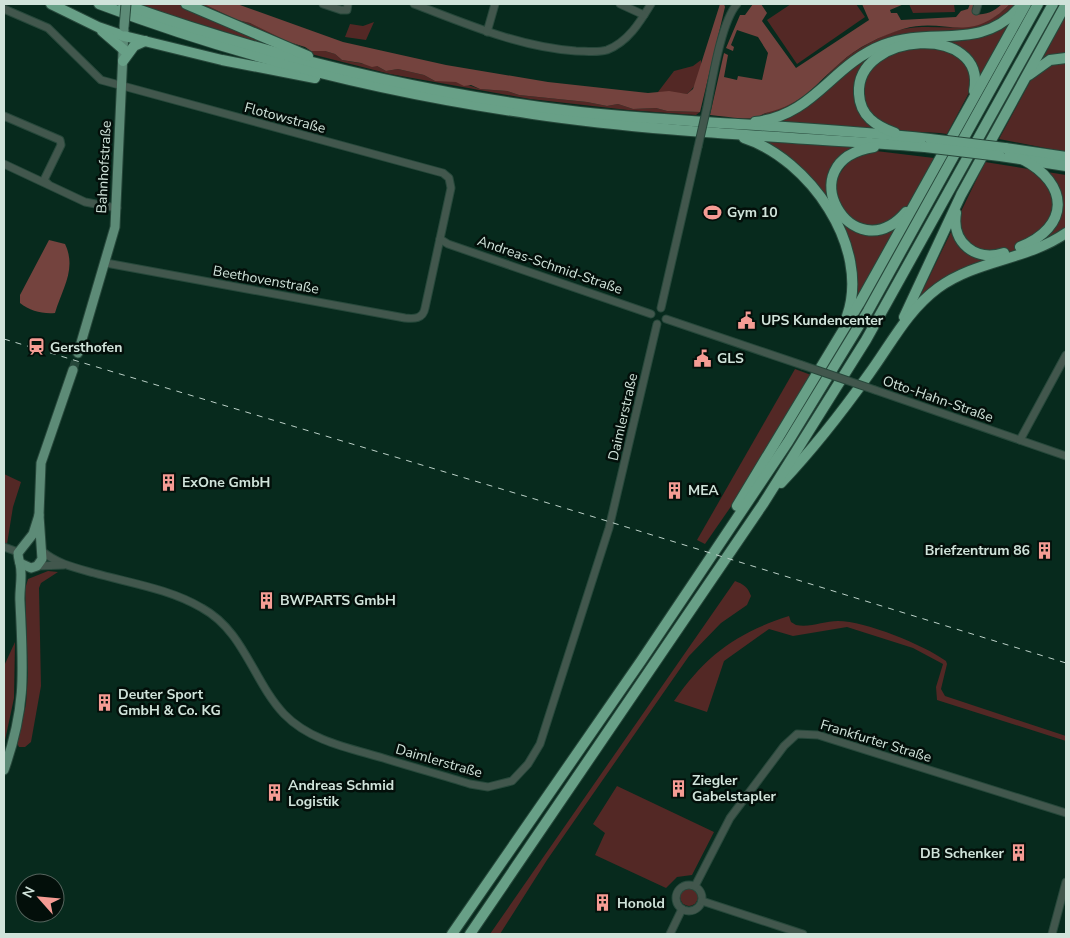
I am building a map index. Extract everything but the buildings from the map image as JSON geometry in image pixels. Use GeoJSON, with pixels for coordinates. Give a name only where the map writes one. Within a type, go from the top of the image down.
{"type":"FeatureCollection","features":[{"type":"Feature","properties":{"kind":"highway"},"geometry":{"type":"LineString","coordinates":[[51,4],[98,28],[124,50]]}},
{"type":"Feature","properties":{"kind":"highway"},"geometry":{"type":"LineString","coordinates":[[99,4],[235,50],[373,86]]}},
{"type":"Feature","properties":{"kind":"highway"},"geometry":{"type":"LineString","coordinates":[[125,4],[226,38],[336,68],[503,102],[887,144],[928,143]]}},
{"type":"Feature","properties":{"kind":"highway"},"geometry":{"type":"LineString","coordinates":[[186,4],[336,68]]}},
{"type":"Feature","properties":{"kind":"highway"},"geometry":{"type":"LineString","coordinates":[[728,128],[788,113],[811,100],[848,64],[872,49],[914,38],[975,35],[1000,25],[1024,4]]}},
{"type":"Feature","properties":{"kind":"highway"},"geometry":{"type":"LineString","coordinates":[[724,537],[738,505],[841,334],[1024,4]]}},
{"type":"Feature","properties":{"kind":"highway"},"geometry":{"type":"LineString","coordinates":[[452,934],[788,442],[868,311],[1038,4]]}},
{"type":"Feature","properties":{"kind":"highway"},"geometry":{"type":"LineString","coordinates":[[470,934],[763,504],[866,340],[1053,4]]}},
{"type":"Feature","properties":{"kind":"highway"},"geometry":{"type":"LineString","coordinates":[[763,504],[833,422],[871,372],[897,331],[961,195],[1066,4]]}},
{"type":"Feature","properties":{"kind":"highway"},"geometry":{"type":"LineString","coordinates":[[98,28],[124,32],[145,41],[284,73],[373,86],[535,115],[908,138]]}},
{"type":"Feature","properties":{"kind":"highway"},"geometry":{"type":"LineString","coordinates":[[123,61],[134,46],[145,41]]}},
{"type":"Feature","properties":{"kind":"highway"},"geometry":{"type":"LineString","coordinates":[[969,105],[975,86],[974,69],[969,59],[961,51],[950,47],[932,44],[896,48],[881,54],[870,62],[862,73],[859,86],[859,100],[864,113],[873,123],[908,138],[928,143],[1003,152],[1066,156]]}},
{"type":"Feature","properties":{"kind":"highway"},"geometry":{"type":"LineString","coordinates":[[1022,83],[1041,65],[1059,57],[1066,58]]}},
{"type":"Feature","properties":{"kind":"highway"},"geometry":{"type":"LineString","coordinates":[[728,128],[765,145],[784,157],[804,176],[830,212],[840,232],[852,273],[850,307],[841,334]]}},
{"type":"Feature","properties":{"kind":"highway"},"geometry":{"type":"LineString","coordinates":[[887,144],[858,150],[840,163],[831,184],[836,209],[845,220],[857,227],[877,230],[895,223],[917,198]]}},
{"type":"Feature","properties":{"kind":"highway"},"geometry":{"type":"LineString","coordinates":[[961,195],[956,214],[955,230],[970,251],[979,254],[998,254],[1043,238],[1055,224],[1058,216],[1059,197],[1049,177],[1035,166],[1003,152]]}},
{"type":"Feature","properties":{"kind":"highway"},"geometry":{"type":"LineString","coordinates":[[1022,159],[1066,166]]}},
{"type":"Feature","properties":{"kind":"highway"},"geometry":{"type":"LineString","coordinates":[[897,331],[924,300],[949,280],[992,263],[1036,249],[1066,234]]}},
{"type":"Feature","properties":{"kind":"main road","name":"Bahnhofstraße"},"geometry":{"type":"LineString","coordinates":[[78,353],[106,263],[117,208],[125,4]]}},
{"type":"Feature","properties":{"kind":"main road"},"geometry":{"type":"LineString","coordinates":[[20,608],[24,581],[42,559],[39,481],[43,457],[73,370]]}},
{"type":"Feature","properties":{"kind":"main road"},"geometry":{"type":"LineString","coordinates":[[4,770],[16,731],[23,689],[24,647],[20,608],[20,563],[18,552],[33,534],[39,515]]}},
{"type":"Feature","properties":{"kind":"main road"},"geometry":{"type":"LineString","coordinates":[[27,543],[33,543],[41,549]]}},
{"type":"Feature","properties":{"kind":"main road"},"geometry":{"type":"LineString","coordinates":[[20,563],[34,567]]}},
{"type":"Feature","properties":{"kind":"street"},"geometry":{"type":"LineString","coordinates":[[323,4],[341,10],[347,10],[348,4]]}},
{"type":"Feature","properties":{"kind":"street"},"geometry":{"type":"LineString","coordinates":[[414,4],[487,32],[532,45],[595,52],[616,45],[630,34],[651,4]]}},
{"type":"Feature","properties":{"kind":"street"},"geometry":{"type":"LineString","coordinates":[[487,32],[495,4]]}},
{"type":"Feature","properties":{"kind":"street"},"geometry":{"type":"LineString","coordinates":[[620,4],[644,15]]}},
{"type":"Feature","properties":{"kind":"street"},"geometry":{"type":"LineString","coordinates":[[661,308],[725,29],[737,4]]}},
{"type":"Feature","properties":{"kind":"street","name":"Flotowstraße"},"geometry":{"type":"LineString","coordinates":[[4,9],[48,28],[67,44],[94,76],[122,87],[443,173],[449,178],[451,188],[440,239]]}},
{"type":"Feature","properties":{"kind":"street"},"geometry":{"type":"LineString","coordinates":[[4,116],[60,140],[61,145],[44,180],[52,187]]}},
{"type":"Feature","properties":{"kind":"street"},"geometry":{"type":"LineString","coordinates":[[4,164],[85,202],[117,208]]}},
{"type":"Feature","properties":{"kind":"street","name":"Andreas-Schmid-Straße"},"geometry":{"type":"LineString","coordinates":[[440,239],[448,244],[651,314]]}},
{"type":"Feature","properties":{"kind":"street","name":"Beethovenstraße"},"geometry":{"type":"LineString","coordinates":[[106,263],[404,318],[417,318],[422,316],[425,308],[440,239]]}},
{"type":"Feature","properties":{"kind":"street"},"geometry":{"type":"LineString","coordinates":[[661,308],[666,312],[666,319],[664,322],[657,324],[652,320],[651,314],[656,309],[661,308]]}},
{"type":"Feature","properties":{"kind":"street","name":"Otto-Hahn-Straße"},"geometry":{"type":"LineString","coordinates":[[666,319],[1066,456]]}},
{"type":"Feature","properties":{"kind":"street","name":"Daimlerstraße"},"geometry":{"type":"LineString","coordinates":[[41,549],[67,565],[182,598],[212,614],[236,638],[272,699],[284,714],[310,734],[358,751],[470,784],[488,787],[506,783],[517,777],[534,757],[550,716],[613,514],[657,324]]}},
{"type":"Feature","properties":{"kind":"street"},"geometry":{"type":"LineString","coordinates":[[1020,440],[1066,355]]}},
{"type":"Feature","properties":{"kind":"street"},"geometry":{"type":"LineString","coordinates":[[4,548],[18,552]]}},
{"type":"Feature","properties":{"kind":"street","name":"Daimlerstraße"},"geometry":{"type":"LineString","coordinates":[[34,567],[67,565]]}},
{"type":"Feature","properties":{"kind":"street","name":"Frankfurter Straße"},"geometry":{"type":"LineString","coordinates":[[695,886],[730,818],[784,746],[797,734],[818,735],[1066,813]]}},
{"type":"Feature","properties":{"kind":"street"},"geometry":{"type":"LineString","coordinates":[[1052,934],[1066,882]]}},
{"type":"Feature","properties":{"kind":"street"},"geometry":{"type":"LineString","coordinates":[[682,886],[695,886],[701,892],[702,901],[695,909],[682,909],[677,902],[677,893],[682,886]]}},
{"type":"Feature","properties":{"kind":"street"},"geometry":{"type":"LineString","coordinates":[[702,901],[803,934]]}},
{"type":"Feature","properties":{"kind":"street"},"geometry":{"type":"LineString","coordinates":[[670,934],[682,909]]}},
{"type":"Feature","properties":{"kind":"shaded area"},"geometry":{"type":"Polygon","coordinates":[[[136,4],[178,4],[293,53],[136,4]]]}},
{"type":"Feature","properties":{"kind":"shaded area"},"geometry":{"type":"Polygon","coordinates":[[[196,4],[207,5],[308,50],[325,51],[335,54],[342,60],[377,66],[386,71],[398,69],[424,75],[435,81],[456,81],[480,89],[507,91],[519,95],[607,106],[618,104],[633,109],[656,108],[667,111],[700,112],[696,115],[628,110],[530,99],[390,74],[311,54],[196,4]]]}},
{"type":"Feature","properties":{"kind":"shaded area"},"geometry":{"type":"Polygon","coordinates":[[[204,4],[237,4],[343,42],[446,65],[548,82],[648,93],[669,91],[687,94],[693,89],[720,4],[724,4],[725,7],[700,112],[667,111],[656,108],[633,109],[618,104],[607,106],[519,95],[507,91],[480,89],[471,85],[464,86],[456,82],[435,81],[424,75],[398,69],[386,71],[377,66],[372,67],[342,60],[335,54],[325,51],[311,51],[204,4]]]}},
{"type":"Feature","properties":{"kind":"shaded area"},"geometry":{"type":"Polygon","coordinates":[[[753,4],[761,4],[767,13],[762,21],[796,68],[869,20],[862,4],[904,4],[890,10],[891,13],[897,13],[901,20],[956,17],[961,11],[968,9],[970,4],[974,4],[974,15],[983,14],[993,11],[1002,4],[1010,4],[995,17],[982,24],[969,27],[918,26],[903,29],[878,39],[847,57],[815,87],[799,99],[756,118],[710,115],[724,53],[728,55],[724,77],[737,80],[738,76],[762,80],[768,53],[758,37],[737,30],[731,45],[734,47],[733,51],[726,48],[740,15],[745,15],[753,4]]]}},
{"type":"Feature","properties":{"kind":"shaded area"},"geometry":{"type":"Polygon","coordinates":[[[791,4],[856,4],[865,17],[797,64],[767,20],[791,4]]]}},
{"type":"Feature","properties":{"kind":"shaded area"},"geometry":{"type":"Polygon","coordinates":[[[909,4],[954,4],[955,12],[913,13],[909,4]]]}},
{"type":"Feature","properties":{"kind":"shaded area"},"geometry":{"type":"Polygon","coordinates":[[[1010,4],[1019,4],[988,29],[888,40],[785,112],[756,118],[804,97],[850,55],[885,35],[902,29],[918,27],[964,27],[979,24],[994,17],[1010,4]]]}},
{"type":"Feature","properties":{"kind":"shaded area"},"geometry":{"type":"Polygon","coordinates":[[[1066,15],[1066,152],[999,139],[1066,15]]]}},
{"type":"Feature","properties":{"kind":"shaded area"},"geometry":{"type":"Polygon","coordinates":[[[374,22],[366,40],[345,37],[350,24],[363,26],[374,22]]]}},
{"type":"Feature","properties":{"kind":"shaded area"},"geometry":{"type":"Polygon","coordinates":[[[1008,25],[979,78],[970,57],[953,46],[937,41],[974,39],[991,34],[1008,25]]]}},
{"type":"Feature","properties":{"kind":"shaded area"},"geometry":{"type":"Polygon","coordinates":[[[912,48],[939,48],[967,60],[972,87],[947,134],[906,131],[889,127],[876,120],[870,114],[867,107],[864,87],[865,77],[869,69],[882,58],[912,48]]]}},
{"type":"Feature","properties":{"kind":"shaded area"},"geometry":{"type":"Polygon","coordinates":[[[879,50],[860,71],[855,84],[855,91],[860,106],[879,130],[767,123],[879,50]]]}},
{"type":"Feature","properties":{"kind":"shaded area"},"geometry":{"type":"Polygon","coordinates":[[[701,60],[698,78],[694,87],[687,94],[658,92],[674,71],[693,66],[701,60]]]}},
{"type":"Feature","properties":{"kind":"shaded area"},"geometry":{"type":"Polygon","coordinates":[[[752,138],[863,146],[830,173],[847,225],[891,229],[897,225],[854,303],[853,268],[817,187],[752,138]]]}},
{"type":"Feature","properties":{"kind":"shaded area"},"geometry":{"type":"Polygon","coordinates":[[[876,151],[934,158],[903,216],[880,228],[854,224],[837,205],[836,179],[851,158],[876,151]]]}},
{"type":"Feature","properties":{"kind":"shaded area"},"geometry":{"type":"Polygon","coordinates":[[[985,162],[1066,175],[1066,229],[1050,240],[991,262],[916,304],[985,162]]]}},
{"type":"Feature","properties":{"kind":"shaded area"},"geometry":{"type":"Polygon","coordinates":[[[49,240],[65,244],[69,262],[67,279],[55,313],[36,311],[20,303],[20,295],[49,240]]]}},
{"type":"Feature","properties":{"kind":"shaded area"},"geometry":{"type":"Polygon","coordinates":[[[795,369],[811,375],[741,492],[705,544],[697,540],[795,369]]]}},
{"type":"Feature","properties":{"kind":"shaded area"},"geometry":{"type":"Polygon","coordinates":[[[4,474],[21,482],[13,507],[7,544],[4,543],[4,474]]]}},
{"type":"Feature","properties":{"kind":"shaded area"},"geometry":{"type":"Polygon","coordinates":[[[48,571],[58,572],[41,583],[39,588],[41,686],[31,742],[25,747],[19,747],[17,743],[26,704],[28,673],[25,589],[28,579],[48,571]]]}},
{"type":"Feature","properties":{"kind":"shaded area"},"geometry":{"type":"Polygon","coordinates":[[[735,581],[745,586],[750,593],[751,596],[747,605],[721,623],[689,656],[547,860],[500,934],[490,934],[735,581]]]}},
{"type":"Feature","properties":{"kind":"shaded area"},"geometry":{"type":"Polygon","coordinates":[[[789,616],[791,622],[796,625],[806,626],[838,621],[849,622],[878,629],[909,641],[946,661],[947,664],[941,689],[945,696],[1066,736],[1066,741],[937,700],[936,687],[943,664],[913,648],[847,627],[793,636],[769,629],[724,661],[707,712],[674,701],[710,658],[753,630],[789,616]]]}},
{"type":"Feature","properties":{"kind":"shaded area"},"geometry":{"type":"Polygon","coordinates":[[[15,642],[14,698],[4,745],[4,666],[15,642]]]}},
{"type":"Feature","properties":{"kind":"shaded area"},"geometry":{"type":"Polygon","coordinates":[[[617,786],[714,832],[692,875],[677,877],[666,888],[595,855],[605,833],[593,824],[617,786]]]}},
{"type":"Feature","properties":{"kind":"shaded area"},"geometry":{"type":"Polygon","coordinates":[[[689,888],[695,891],[698,897],[695,903],[689,906],[683,903],[680,897],[683,891],[689,888]]]}},
{"type":"Feature","properties":{"kind":"tunnel"},"geometry":{"type":"LineString","coordinates":[[73,370],[78,353]]}},
{"type":"Feature","properties":{"kind":"railway"},"geometry":{"type":"LineString","coordinates":[[4,339],[581,513],[1066,663]]}},
{"type":"Feature","properties":{"kind":"place","name":"Gym 10"},"geometry":{"type":"Point","coordinates":[713,212]}},
{"type":"Feature","properties":{"kind":"place","name":"UPS Kundencenter"},"geometry":{"type":"Point","coordinates":[747,320]}},
{"type":"Feature","properties":{"kind":"place","name":"Gersthofen"},"geometry":{"type":"Point","coordinates":[36,347]}},
{"type":"Feature","properties":{"kind":"place","name":"GLS"},"geometry":{"type":"Point","coordinates":[703,358]}},
{"type":"Feature","properties":{"kind":"place","name":"ExOne GmbH"},"geometry":{"type":"Point","coordinates":[168,482]}},
{"type":"Feature","properties":{"kind":"place","name":"MEA"},"geometry":{"type":"Point","coordinates":[674,490]}},
{"type":"Feature","properties":{"kind":"place","name":"Briefzentrum 86"},"geometry":{"type":"Point","coordinates":[1044,550]}},
{"type":"Feature","properties":{"kind":"place","name":"BWPARTS GmbH"},"geometry":{"type":"Point","coordinates":[266,600]}},
{"type":"Feature","properties":{"kind":"place","name":"Deuter Sport GmbH & Co. KG"},"geometry":{"type":"Point","coordinates":[104,702]}},
{"type":"Feature","properties":{"kind":"place","name":"Ziegler Gabelstapler"},"geometry":{"type":"Point","coordinates":[678,788]}},
{"type":"Feature","properties":{"kind":"place","name":"Andreas Schmid Logistik"},"geometry":{"type":"Point","coordinates":[274,793]}},
{"type":"Feature","properties":{"kind":"place","name":"DB Schenker"},"geometry":{"type":"Point","coordinates":[1018,853]}},
{"type":"Feature","properties":{"kind":"place","name":"Honold"},"geometry":{"type":"Point","coordinates":[603,903]}}]}
